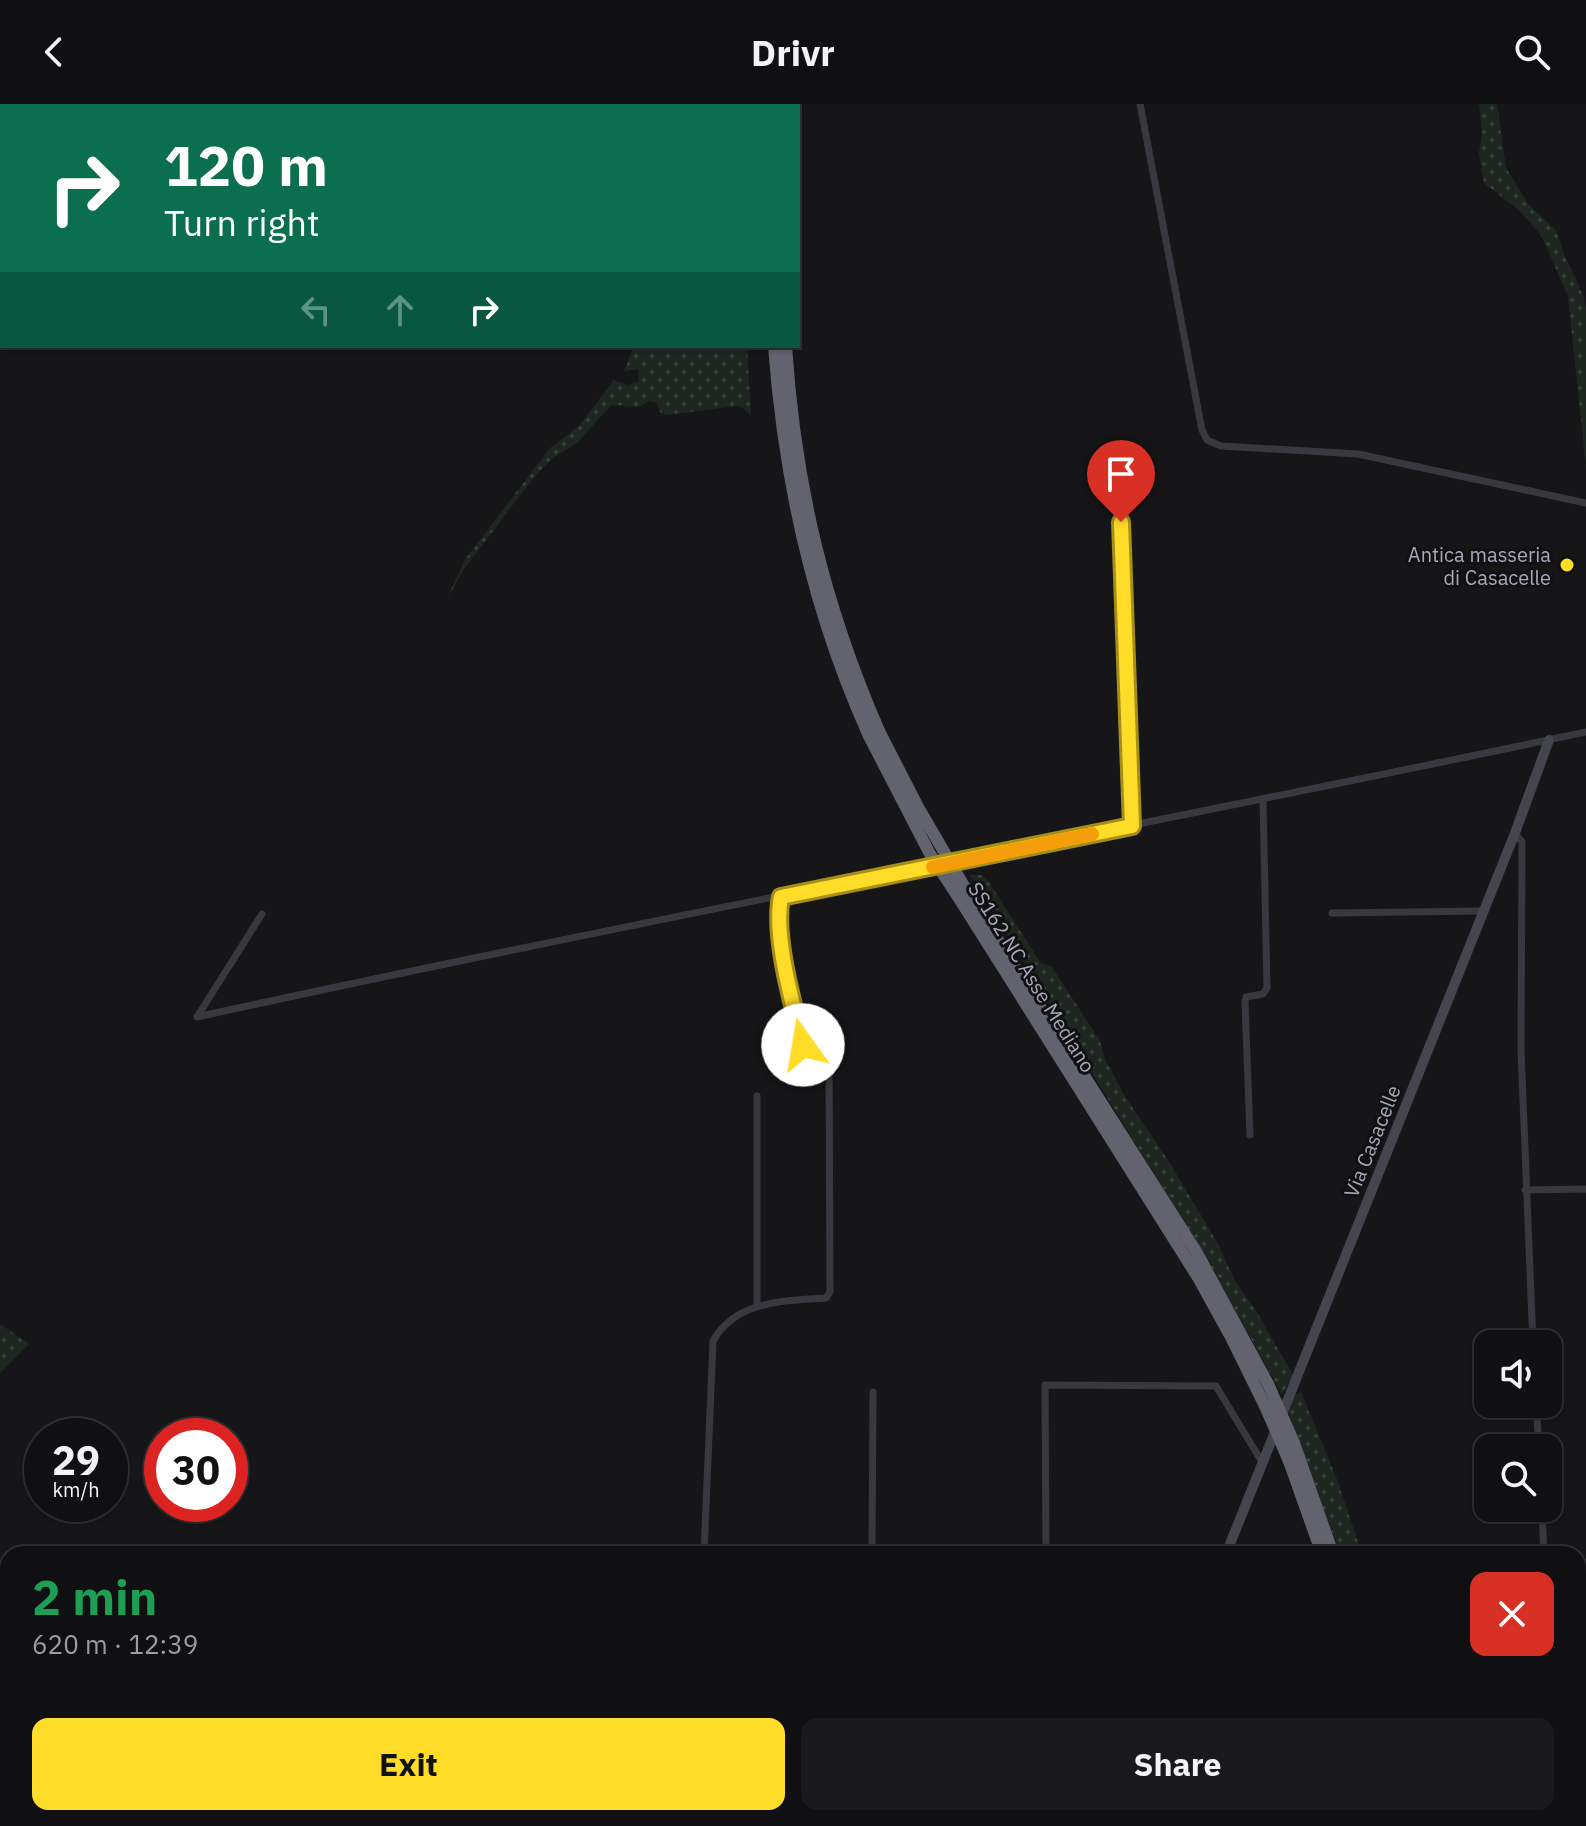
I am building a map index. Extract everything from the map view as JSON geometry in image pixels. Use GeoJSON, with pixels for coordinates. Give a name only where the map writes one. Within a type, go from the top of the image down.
{"type":"FeatureCollection","features":[{"type":"Feature","properties":{"kind":"highway","name":"SS162 NC Asse Mediano"},"geometry":{"type":"LineString","coordinates":[[774,348],[783,440],[801,535],[845,646],[874,734],[918,807],[966,900],[1199,1279],[1231,1337],[1289,1461],[1319,1546]]}},
{"type":"Feature","properties":{"kind":"highway","name":"SS162 NC Asse Mediano"},"geometry":{"type":"LineString","coordinates":[[786,348],[795,445],[819,585]]}},
{"type":"Feature","properties":{"kind":"highway","name":"SS162 NC Asse Mediano"},"geometry":{"type":"LineString","coordinates":[[966,900],[1197,1253],[1268,1384],[1294,1443],[1330,1546]]}},
{"type":"Feature","properties":{"kind":"street"},"geometry":{"type":"LineString","coordinates":[[1140,104],[1202,430],[1207,440],[1221,446],[1358,454],[1586,503]]}},
{"type":"Feature","properties":{"kind":"street"},"geometry":{"type":"LineString","coordinates":[[1121,522],[1132,826]]}},
{"type":"Feature","properties":{"kind":"street"},"geometry":{"type":"LineString","coordinates":[[262,914],[197,1017],[698,911],[781,897],[1586,732]]}},
{"type":"Feature","properties":{"kind":"street","name":"Via Casacelle"},"geometry":{"type":"LineString","coordinates":[[1229,1546],[1515,833],[1549,740]]}},
{"type":"Feature","properties":{"kind":"street"},"geometry":{"type":"LineString","coordinates":[[1250,1135],[1245,1003],[1246,997],[1264,993],[1267,988],[1263,799]]}},
{"type":"Feature","properties":{"kind":"street"},"geometry":{"type":"LineString","coordinates":[[1515,833],[1522,842],[1521,1051],[1532,1330]]}},
{"type":"Feature","properties":{"kind":"street"},"geometry":{"type":"LineString","coordinates":[[781,897],[779,908],[784,952],[803,1045]]}},
{"type":"Feature","properties":{"kind":"street"},"geometry":{"type":"LineString","coordinates":[[1332,913],[1483,911]]}},
{"type":"Feature","properties":{"kind":"street"},"geometry":{"type":"LineString","coordinates":[[704,1546],[713,1341],[729,1320],[757,1306],[830,1296],[829,1047]]}},
{"type":"Feature","properties":{"kind":"street"},"geometry":{"type":"LineString","coordinates":[[757,1096],[757,1306]]}},
{"type":"Feature","properties":{"kind":"street"},"geometry":{"type":"LineString","coordinates":[[1525,1190],[1586,1189]]}},
{"type":"Feature","properties":{"kind":"street"},"geometry":{"type":"LineString","coordinates":[[1046,1546],[1045,1385],[1216,1386],[1263,1463]]}},
{"type":"Feature","properties":{"kind":"street"},"geometry":{"type":"LineString","coordinates":[[872,1546],[873,1392]]}},
{"type":"Feature","properties":{"kind":"street"},"geometry":{"type":"LineString","coordinates":[[1543,1522],[1544,1546]]}},
{"type":"Feature","properties":{"kind":"shaded area"},"geometry":{"type":"Polygon","coordinates":[[[1479,104],[1497,104],[1506,168],[1529,205],[1556,230],[1583,295],[1586,309],[1586,467],[1568,296],[1541,235],[1520,211],[1484,183],[1479,154],[1482,130],[1479,104]]]}},
{"type":"Feature","properties":{"kind":"shaded area"},"geometry":{"type":"Polygon","coordinates":[[[633,348],[747,348],[751,416],[737,406],[667,415],[650,401],[639,407],[611,405],[577,443],[553,458],[535,476],[464,569],[447,599],[464,561],[550,448],[579,426],[614,380],[627,385],[639,382],[638,369],[624,371],[633,348]]]}},
{"type":"Feature","properties":{"kind":"shaded area"},"geometry":{"type":"Polygon","coordinates":[[[970,875],[981,875],[989,882],[1040,962],[1052,967],[1100,1041],[1105,1059],[1124,1095],[1168,1160],[1217,1242],[1235,1281],[1293,1375],[1282,1395],[1214,1271],[970,875]]]}},
{"type":"Feature","properties":{"kind":"shaded area"},"geometry":{"type":"Polygon","coordinates":[[[0,1324],[29,1344],[0,1373],[0,1324]]]}},
{"type":"Feature","properties":{"kind":"shaded area"},"geometry":{"type":"Polygon","coordinates":[[[1301,1392],[1338,1482],[1359,1546],[1337,1546],[1288,1413],[1294,1396],[1301,1392]]]}},
{"type":"Feature","properties":{"kind":"slow traffic"},"geometry":{"type":"LineString","coordinates":[[933,867],[1092,834]]}},
{"type":"Feature","properties":{"kind":"place","name":"Antica masseria di Casacelle"},"geometry":{"type":"Point","coordinates":[1567,565]}},
{"type":"Feature","properties":{"kind":"route"},"geometry":{"type":"LineString","coordinates":[[803,1045],[784,952],[779,908],[781,897],[1132,826],[1121,522]]}}]}
